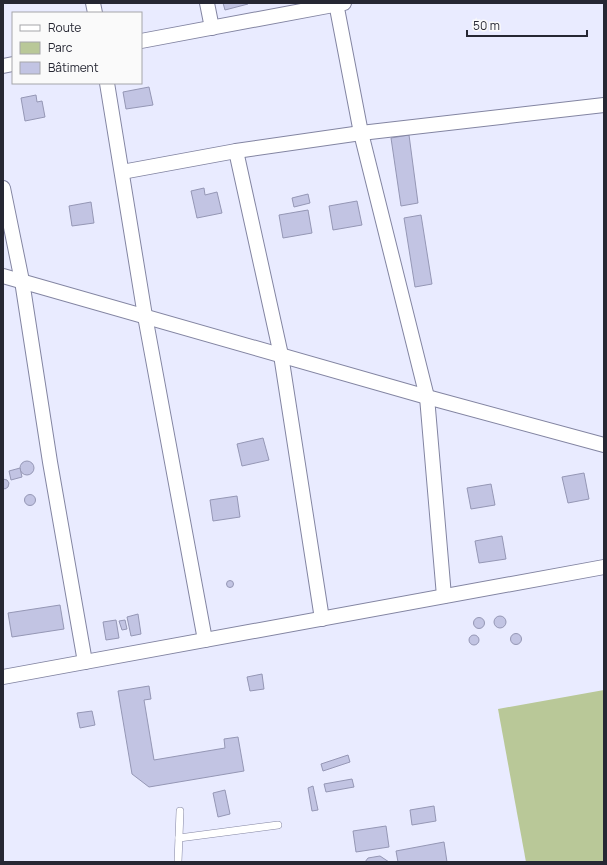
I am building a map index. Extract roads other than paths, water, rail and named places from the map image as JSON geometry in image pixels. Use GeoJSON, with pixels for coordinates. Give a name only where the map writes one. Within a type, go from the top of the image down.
{"type":"FeatureCollection","features":[{"type":"Feature","properties":{"kind":"street"},"geometry":{"type":"LineString","coordinates":[[207,3],[212,28]]}},
{"type":"Feature","properties":{"kind":"street"},"geometry":{"type":"LineString","coordinates":[[142,41],[339,3],[361,133],[427,397],[444,596]]}},
{"type":"Feature","properties":{"kind":"street"},"geometry":{"type":"LineString","coordinates":[[107,84],[145,316],[205,640]]}},
{"type":"Feature","properties":{"kind":"street"},"geometry":{"type":"LineString","coordinates":[[122,172],[236,151],[361,133],[604,105]]}},
{"type":"Feature","properties":{"kind":"street"},"geometry":{"type":"LineString","coordinates":[[236,151],[281,355],[322,619]]}},
{"type":"Feature","properties":{"kind":"street"},"geometry":{"type":"LineString","coordinates":[[3,188],[22,281],[50,462],[85,662]]}},
{"type":"Feature","properties":{"kind":"street"},"geometry":{"type":"LineString","coordinates":[[3,276],[427,397],[604,445]]}},
{"type":"Feature","properties":{"kind":"street"},"geometry":{"type":"LineString","coordinates":[[3,677],[604,567]]}},
{"type":"Feature","properties":{"kind":"lane"},"geometry":{"type":"LineString","coordinates":[[178,862],[180,811]]}},
{"type":"Feature","properties":{"kind":"lane"},"geometry":{"type":"LineString","coordinates":[[179,838],[278,825]]}}]}
